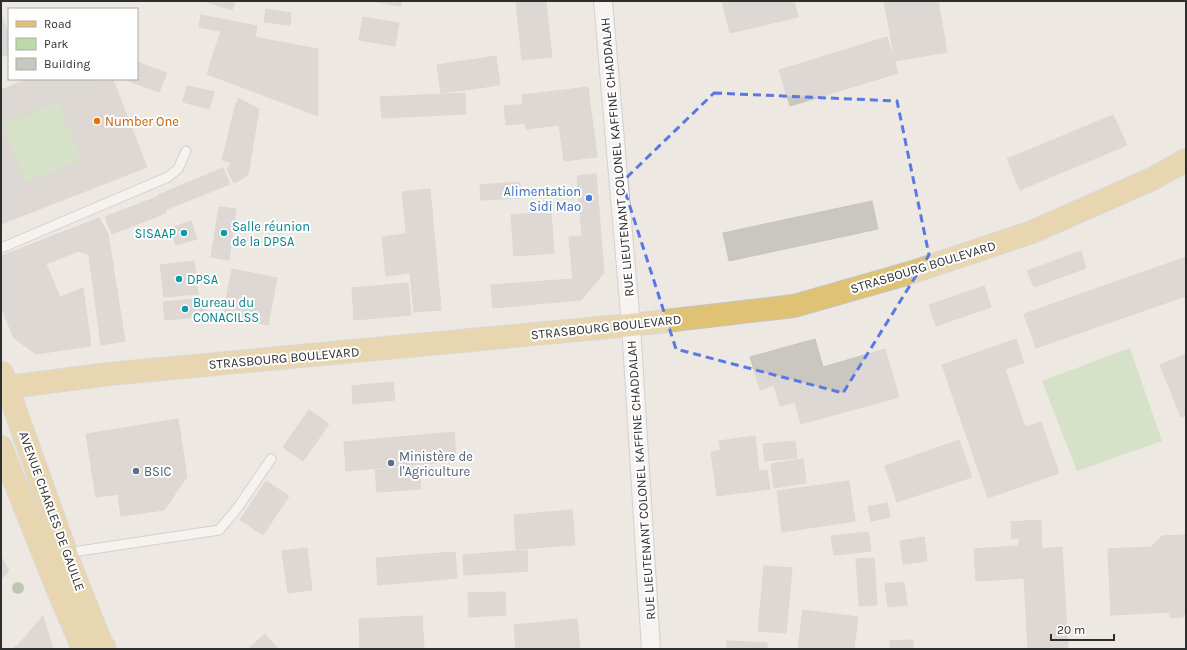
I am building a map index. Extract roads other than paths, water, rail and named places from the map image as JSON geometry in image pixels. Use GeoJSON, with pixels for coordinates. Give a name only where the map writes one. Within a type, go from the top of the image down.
{"type":"FeatureCollection","features":[{"type":"Feature","properties":{"kind":"main road","name":"STRASBOURG BOULEVARD"},"geometry":{"type":"LineString","coordinates":[[3,382],[110,374],[631,325],[794,306],[913,272],[1032,232],[1152,179],[1186,160]]}},
{"type":"Feature","properties":{"kind":"main road","name":"AVENUE CHARLES DE GAULLE"},"geometry":{"type":"LineString","coordinates":[[3,382],[100,643],[105,649]]}},
{"type":"Feature","properties":{"kind":"main road","name":"AVENUE CHARLES DE GAULLE"},"geometry":{"type":"LineString","coordinates":[[1,447],[83,649]]}},
{"type":"Feature","properties":{"kind":"street","name":"RUE LIEUTENANT COLONEL KAFFINE CHADDALAH"},"geometry":{"type":"LineString","coordinates":[[604,1],[631,325],[651,649]]}},
{"type":"Feature","properties":{"kind":"lane"},"geometry":{"type":"LineString","coordinates":[[1,248],[168,177],[178,169],[186,151]]}},
{"type":"Feature","properties":{"kind":"lane"},"geometry":{"type":"LineString","coordinates":[[66,553],[219,530],[236,510],[271,459]]}},
{"type":"Feature","properties":{"kind":"place","name":"Number One"},"geometry":{"type":"Point","coordinates":[97,121]}},
{"type":"Feature","properties":{"kind":"place","name":"Alimentation Sidi Mao"},"geometry":{"type":"Point","coordinates":[589,198]}},
{"type":"Feature","properties":{"kind":"place","name":"SISAAP"},"geometry":{"type":"Point","coordinates":[184,233]}},
{"type":"Feature","properties":{"kind":"place","name":"Salle réunion de la DPSA"},"geometry":{"type":"Point","coordinates":[224,233]}},
{"type":"Feature","properties":{"kind":"place","name":"DPSA"},"geometry":{"type":"Point","coordinates":[179,279]}},
{"type":"Feature","properties":{"kind":"place","name":"Bureau du CONACILSS"},"geometry":{"type":"Point","coordinates":[185,309]}},
{"type":"Feature","properties":{"kind":"place","name":"Ministère de l'Agriculture"},"geometry":{"type":"Point","coordinates":[391,463]}},
{"type":"Feature","properties":{"kind":"place","name":"BSIC"},"geometry":{"type":"Point","coordinates":[136,471]}}]}
